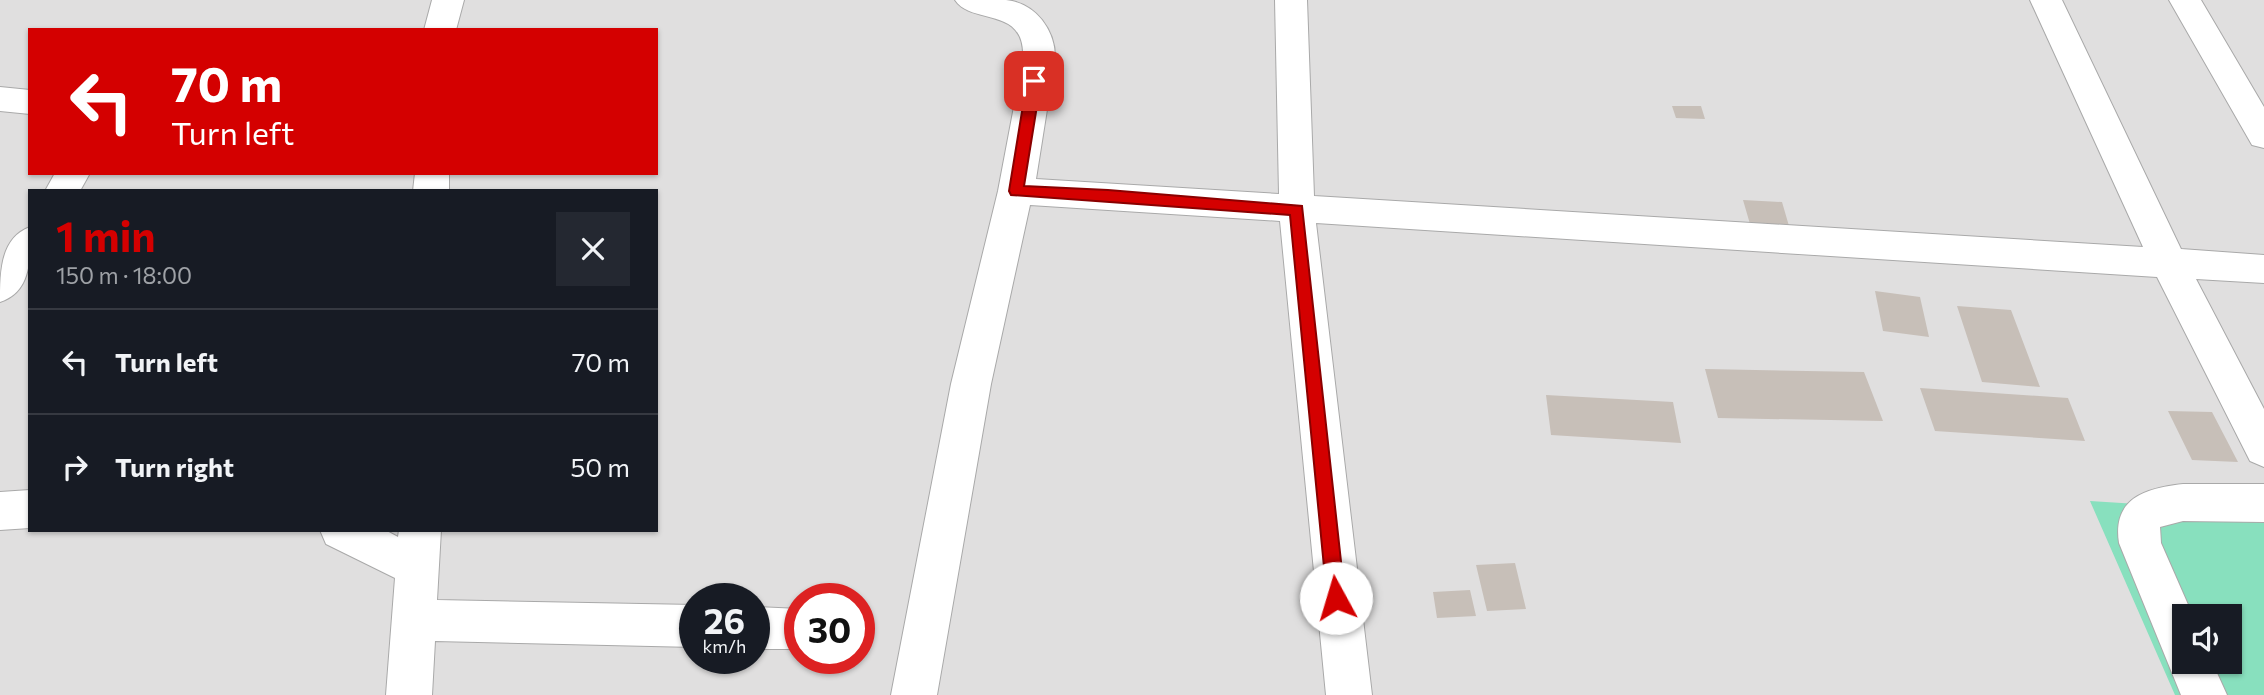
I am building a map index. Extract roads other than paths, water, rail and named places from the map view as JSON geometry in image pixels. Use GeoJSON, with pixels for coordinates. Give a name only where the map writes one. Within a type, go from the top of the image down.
{"type":"FeatureCollection","features":[{"type":"Feature","properties":{"kind":"street"},"geometry":{"type":"LineString","coordinates":[[441,28],[448,0]]}},
{"type":"Feature","properties":{"kind":"street"},"geometry":{"type":"LineString","coordinates":[[914,695],[971,384],[1016,191],[1039,59],[1039,42],[1025,23],[1001,7],[971,0]]}},
{"type":"Feature","properties":{"kind":"street"},"geometry":{"type":"LineString","coordinates":[[1292,0],[1297,210],[1349,695]]}},
{"type":"Feature","properties":{"kind":"street"},"geometry":{"type":"LineString","coordinates":[[2046,0],[2168,261],[2264,449]]}},
{"type":"Feature","properties":{"kind":"street"},"geometry":{"type":"LineString","coordinates":[[2185,0],[2264,136]]}},
{"type":"Feature","properties":{"kind":"street"},"geometry":{"type":"LineString","coordinates":[[0,99],[28,102]]}},
{"type":"Feature","properties":{"kind":"street"},"geometry":{"type":"LineString","coordinates":[[1016,191],[2264,269]]}},
{"type":"Feature","properties":{"kind":"street"},"geometry":{"type":"LineString","coordinates":[[0,287],[28,244]]}},
{"type":"Feature","properties":{"kind":"street"},"geometry":{"type":"LineString","coordinates":[[2172,619],[2140,543],[2137,526],[2146,511],[2164,503],[2264,502]]}},
{"type":"Feature","properties":{"kind":"street"},"geometry":{"type":"LineString","coordinates":[[0,511],[28,509]]}},
{"type":"Feature","properties":{"kind":"street"},"geometry":{"type":"LineString","coordinates":[[349,532],[418,549],[410,695]]}},
{"type":"Feature","properties":{"kind":"street"},"geometry":{"type":"LineString","coordinates":[[415,620],[679,626]]}},
{"type":"Feature","properties":{"kind":"street"},"geometry":{"type":"LineString","coordinates":[[2195,674],[2204,695]]}}]}
